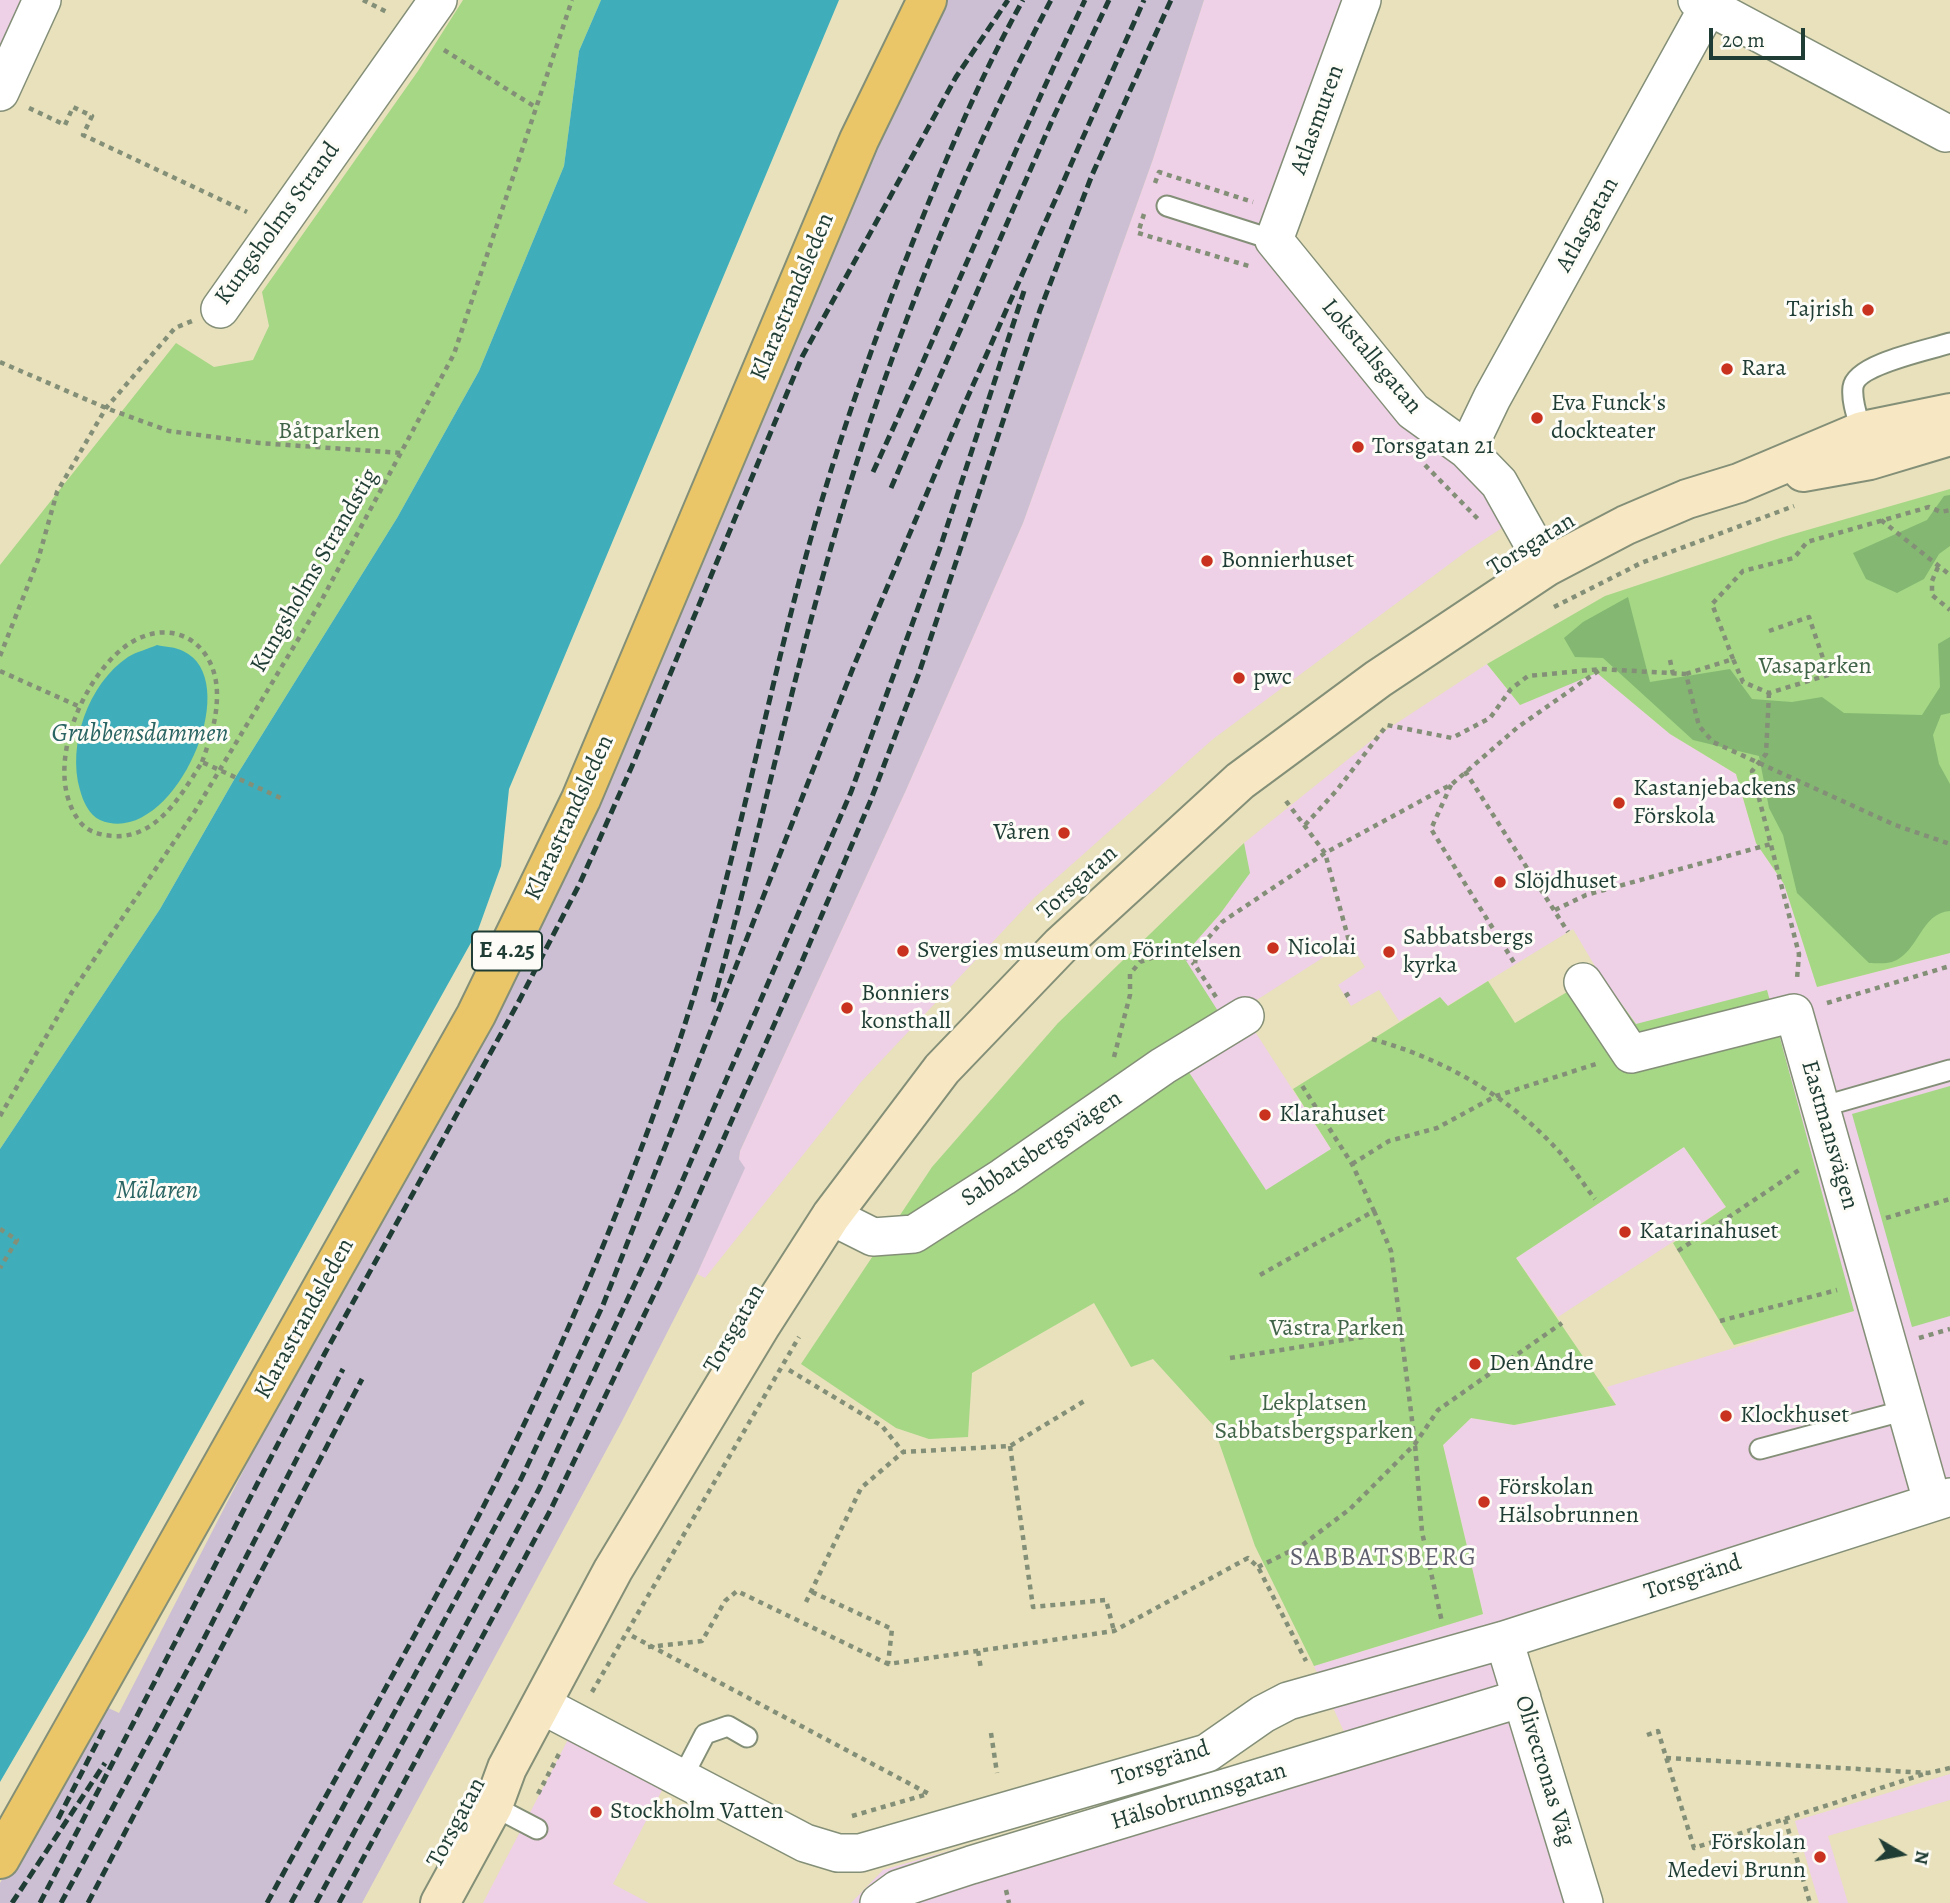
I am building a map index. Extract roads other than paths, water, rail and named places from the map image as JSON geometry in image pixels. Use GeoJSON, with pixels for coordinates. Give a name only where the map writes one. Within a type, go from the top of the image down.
{"type":"FeatureCollection","features":[{"type":"Feature","properties":{"kind":"highway","name":"Klarastrandsleden"},"geometry":{"type":"LineString","coordinates":[[0,1822],[466,992],[566,790],[841,130],[906,0]]}},
{"type":"Feature","properties":{"kind":"highway","name":"Klarastrandsleden"},"geometry":{"type":"LineString","coordinates":[[0,1858],[476,1015],[581,799],[859,140],[927,0]]}},
{"type":"Feature","properties":{"kind":"main road","name":"Torsgatan"},"geometry":{"type":"LineString","coordinates":[[440,1903],[493,1806],[500,1782],[613,1570],[761,1325],[831,1216],[895,1127],[996,1011],[1061,944],[1230,790],[1378,678],[1546,567],[1626,525],[1687,499],[1866,445],[1950,413]]}},
{"type":"Feature","properties":{"kind":"main road","name":"Torsgatan"},"geometry":{"type":"LineString","coordinates":[[1866,445],[1950,436]]}},
{"type":"Feature","properties":{"kind":"street"},"geometry":{"type":"LineString","coordinates":[[0,92],[42,0]]}},
{"type":"Feature","properties":{"kind":"street","name":"Kungsholms Strand"},"geometry":{"type":"LineString","coordinates":[[220,309],[438,0]]}},
{"type":"Feature","properties":{"kind":"street","name":"Atlasmuren"},"geometry":{"type":"LineString","coordinates":[[1274,240],[1362,0]]}},
{"type":"Feature","properties":{"kind":"street"},"geometry":{"type":"LineString","coordinates":[[1706,2],[1946,133]]}},
{"type":"Feature","properties":{"kind":"street","name":"Atlasgatan"},"geometry":{"type":"LineString","coordinates":[[1467,450],[1492,398],[1706,2]]}},
{"type":"Feature","properties":{"kind":"street","name":"Lokstallsgatan"},"geometry":{"type":"LineString","coordinates":[[1274,240],[1413,411],[1467,450],[1499,483],[1546,567]]}},
{"type":"Feature","properties":{"kind":"street","name":"Eastmansvägen"},"geometry":{"type":"LineString","coordinates":[[1583,982],[1631,1054],[1794,1013],[1906,1410],[1941,1499]]}},
{"type":"Feature","properties":{"kind":"street","name":"Sabbatsbergsvägen"},"geometry":{"type":"LineString","coordinates":[[831,1216],[873,1237],[914,1234],[1163,1066],[1240,1020]]}},
{"type":"Feature","properties":{"kind":"street","name":"Torsgränd"},"geometry":{"type":"LineString","coordinates":[[541,1705],[805,1843],[838,1853],[860,1853],[1207,1753],[1263,1714],[1288,1701],[1504,1640],[1941,1499]]}},
{"type":"Feature","properties":{"kind":"street","name":"Olivecronas Väg"},"geometry":{"type":"LineString","coordinates":[[1504,1640],[1584,1903]]}},
{"type":"Feature","properties":{"kind":"street","name":"Hälsobrunnsgatan"},"geometry":{"type":"LineString","coordinates":[[878,1903],[898,1889],[959,1869],[1522,1698]]}},
{"type":"Feature","properties":{"kind":"lane"},"geometry":{"type":"LineString","coordinates":[[1167,206],[1274,240]]}},
{"type":"Feature","properties":{"kind":"lane"},"geometry":{"type":"LineString","coordinates":[[1866,445],[1853,397],[1853,384],[1864,370],[1950,343]]}},
{"type":"Feature","properties":{"kind":"lane"},"geometry":{"type":"LineString","coordinates":[[1821,1107],[1950,1070]]}},
{"type":"Feature","properties":{"kind":"lane"},"geometry":{"type":"LineString","coordinates":[[1760,1449],[1906,1410]]}},
{"type":"Feature","properties":{"kind":"lane"},"geometry":{"type":"LineString","coordinates":[[681,1780],[705,1734],[728,1727],[747,1737]]}},
{"type":"Feature","properties":{"kind":"lane"},"geometry":{"type":"LineString","coordinates":[[493,1806],[537,1829]]}},
{"type":"Feature","properties":{"kind":"water","name":"Mälaren"},"geometry":{"type":"Polygon","coordinates":[[[601,0],[839,0],[509,789],[501,866],[478,930],[88,1631],[0,1782],[0,1149],[160,909],[235,778],[397,518],[479,371],[564,166],[579,51],[601,0]]]}},
{"type":"Feature","properties":{"kind":"water","name":"Grubbensdammen"},"geometry":{"type":"Polygon","coordinates":[[[157,645],[183,651],[201,668],[207,694],[204,726],[192,758],[175,788],[152,811],[127,823],[100,820],[85,803],[77,772],[76,754],[84,717],[102,683],[114,669],[131,655],[157,645]]]}},
{"type":"Feature","properties":{"kind":"railway"},"geometry":{"type":"LineString","coordinates":[[40,1903],[325,1353],[518,1003],[580,883],[632,766],[802,357],[956,77],[1008,0]]}},
{"type":"Feature","properties":{"kind":"railway"},"geometry":{"type":"LineString","coordinates":[[267,1903],[488,1498],[547,1375],[602,1249],[651,1121],[694,997],[803,567],[853,404],[896,284],[950,151],[977,90],[1023,0]]}},
{"type":"Feature","properties":{"kind":"railway"},"geometry":{"type":"LineString","coordinates":[[713,1002],[813,613],[849,486],[873,414],[898,343],[954,203],[1051,0]]}},
{"type":"Feature","properties":{"kind":"railway"},"geometry":{"type":"LineString","coordinates":[[873,472],[1085,0]]}},
{"type":"Feature","properties":{"kind":"railway"},"geometry":{"type":"LineString","coordinates":[[891,488],[1054,116],[1109,0]]}},
{"type":"Feature","properties":{"kind":"railway"},"geometry":{"type":"LineString","coordinates":[[291,1903],[521,1479],[603,1305],[853,668],[965,403],[1144,0]]}},
{"type":"Feature","properties":{"kind":"railway"},"geometry":{"type":"LineString","coordinates":[[339,1903],[550,1511],[662,1278],[800,966],[870,802],[919,673],[1040,310],[1092,175],[1171,0]]}},
{"type":"Feature","properties":{"kind":"railway"},"geometry":{"type":"LineString","coordinates":[[316,1903],[539,1489],[674,1200],[851,792],[941,545],[1024,291]]}},
{"type":"Feature","properties":{"kind":"railway"},"geometry":{"type":"LineString","coordinates":[[61,1903],[196,1654],[343,1369]]}},
{"type":"Feature","properties":{"kind":"railway"},"geometry":{"type":"LineString","coordinates":[[88,1903],[362,1379]]}},
{"type":"Feature","properties":{"kind":"railway"},"geometry":{"type":"LineString","coordinates":[[58,1819],[104,1729]]}},
{"type":"Feature","properties":{"kind":"railway"},"geometry":{"type":"LineString","coordinates":[[12,1903],[105,1763]]}},
{"type":"Feature","properties":{"kind":"place","name":"Tajrish"},"geometry":{"type":"Point","coordinates":[1868,310]}},
{"type":"Feature","properties":{"kind":"place","name":"Rara"},"geometry":{"type":"Point","coordinates":[1727,369]}},
{"type":"Feature","properties":{"kind":"place","name":"Eva Funck's dockteater"},"geometry":{"type":"Point","coordinates":[1537,418]}},
{"type":"Feature","properties":{"kind":"place","name":"Torsgatan 21"},"geometry":{"type":"Point","coordinates":[1358,447]}},
{"type":"Feature","properties":{"kind":"place","name":"Bonnierhuset"},"geometry":{"type":"Point","coordinates":[1207,561]}},
{"type":"Feature","properties":{"kind":"place","name":"pwc"},"geometry":{"type":"Point","coordinates":[1239,678]}},
{"type":"Feature","properties":{"kind":"place","name":"Kastanjebackens Förskola"},"geometry":{"type":"Point","coordinates":[1619,803]}},
{"type":"Feature","properties":{"kind":"place","name":"Våren"},"geometry":{"type":"Point","coordinates":[1064,833]}},
{"type":"Feature","properties":{"kind":"place","name":"Slöjdhuset"},"geometry":{"type":"Point","coordinates":[1500,882]}},
{"type":"Feature","properties":{"kind":"place","name":"Nicolai"},"geometry":{"type":"Point","coordinates":[1273,948]}},
{"type":"Feature","properties":{"kind":"place","name":"Svergies museum om Förintelsen"},"geometry":{"type":"Point","coordinates":[903,951]}},
{"type":"Feature","properties":{"kind":"place","name":"Sabbatsbergs kyrka"},"geometry":{"type":"Point","coordinates":[1389,952]}},
{"type":"Feature","properties":{"kind":"place","name":"Bonniers konsthall"},"geometry":{"type":"Point","coordinates":[847,1008]}},
{"type":"Feature","properties":{"kind":"place","name":"Klarahuset"},"geometry":{"type":"Point","coordinates":[1265,1115]}},
{"type":"Feature","properties":{"kind":"place","name":"Katarinahuset"},"geometry":{"type":"Point","coordinates":[1625,1232]}},
{"type":"Feature","properties":{"kind":"place","name":"Den Andre"},"geometry":{"type":"Point","coordinates":[1475,1364]}},
{"type":"Feature","properties":{"kind":"place","name":"Klockhuset"},"geometry":{"type":"Point","coordinates":[1726,1416]}},
{"type":"Feature","properties":{"kind":"place","name":"Förskolan Hälsobrunnen"},"geometry":{"type":"Point","coordinates":[1484,1502]}},
{"type":"Feature","properties":{"kind":"place","name":"Stockholm Vatten"},"geometry":{"type":"Point","coordinates":[596,1812]}},
{"type":"Feature","properties":{"kind":"place","name":"Förskolan Medevi Brunn"},"geometry":{"type":"Point","coordinates":[1820,1857]}},
{"type":"Feature","properties":{"kind":"district","name":"SABBATSBERG"},"geometry":{"type":"Point","coordinates":[1384,1559]}},
{"type":"Feature","properties":{"kind":"park label","name":"Båtparken"},"geometry":{"type":"Point","coordinates":[329,432]}},
{"type":"Feature","properties":{"kind":"park label","name":"Vasaparken"},"geometry":{"type":"Point","coordinates":[1815,667]}},
{"type":"Feature","properties":{"kind":"park label","name":"Västra Parken"},"geometry":{"type":"Point","coordinates":[1337,1329]}},
{"type":"Feature","properties":{"kind":"park label","name":"Lekplatsen Sabbatsbergsparken"},"geometry":{"type":"Point","coordinates":[1314,1418]}}]}
